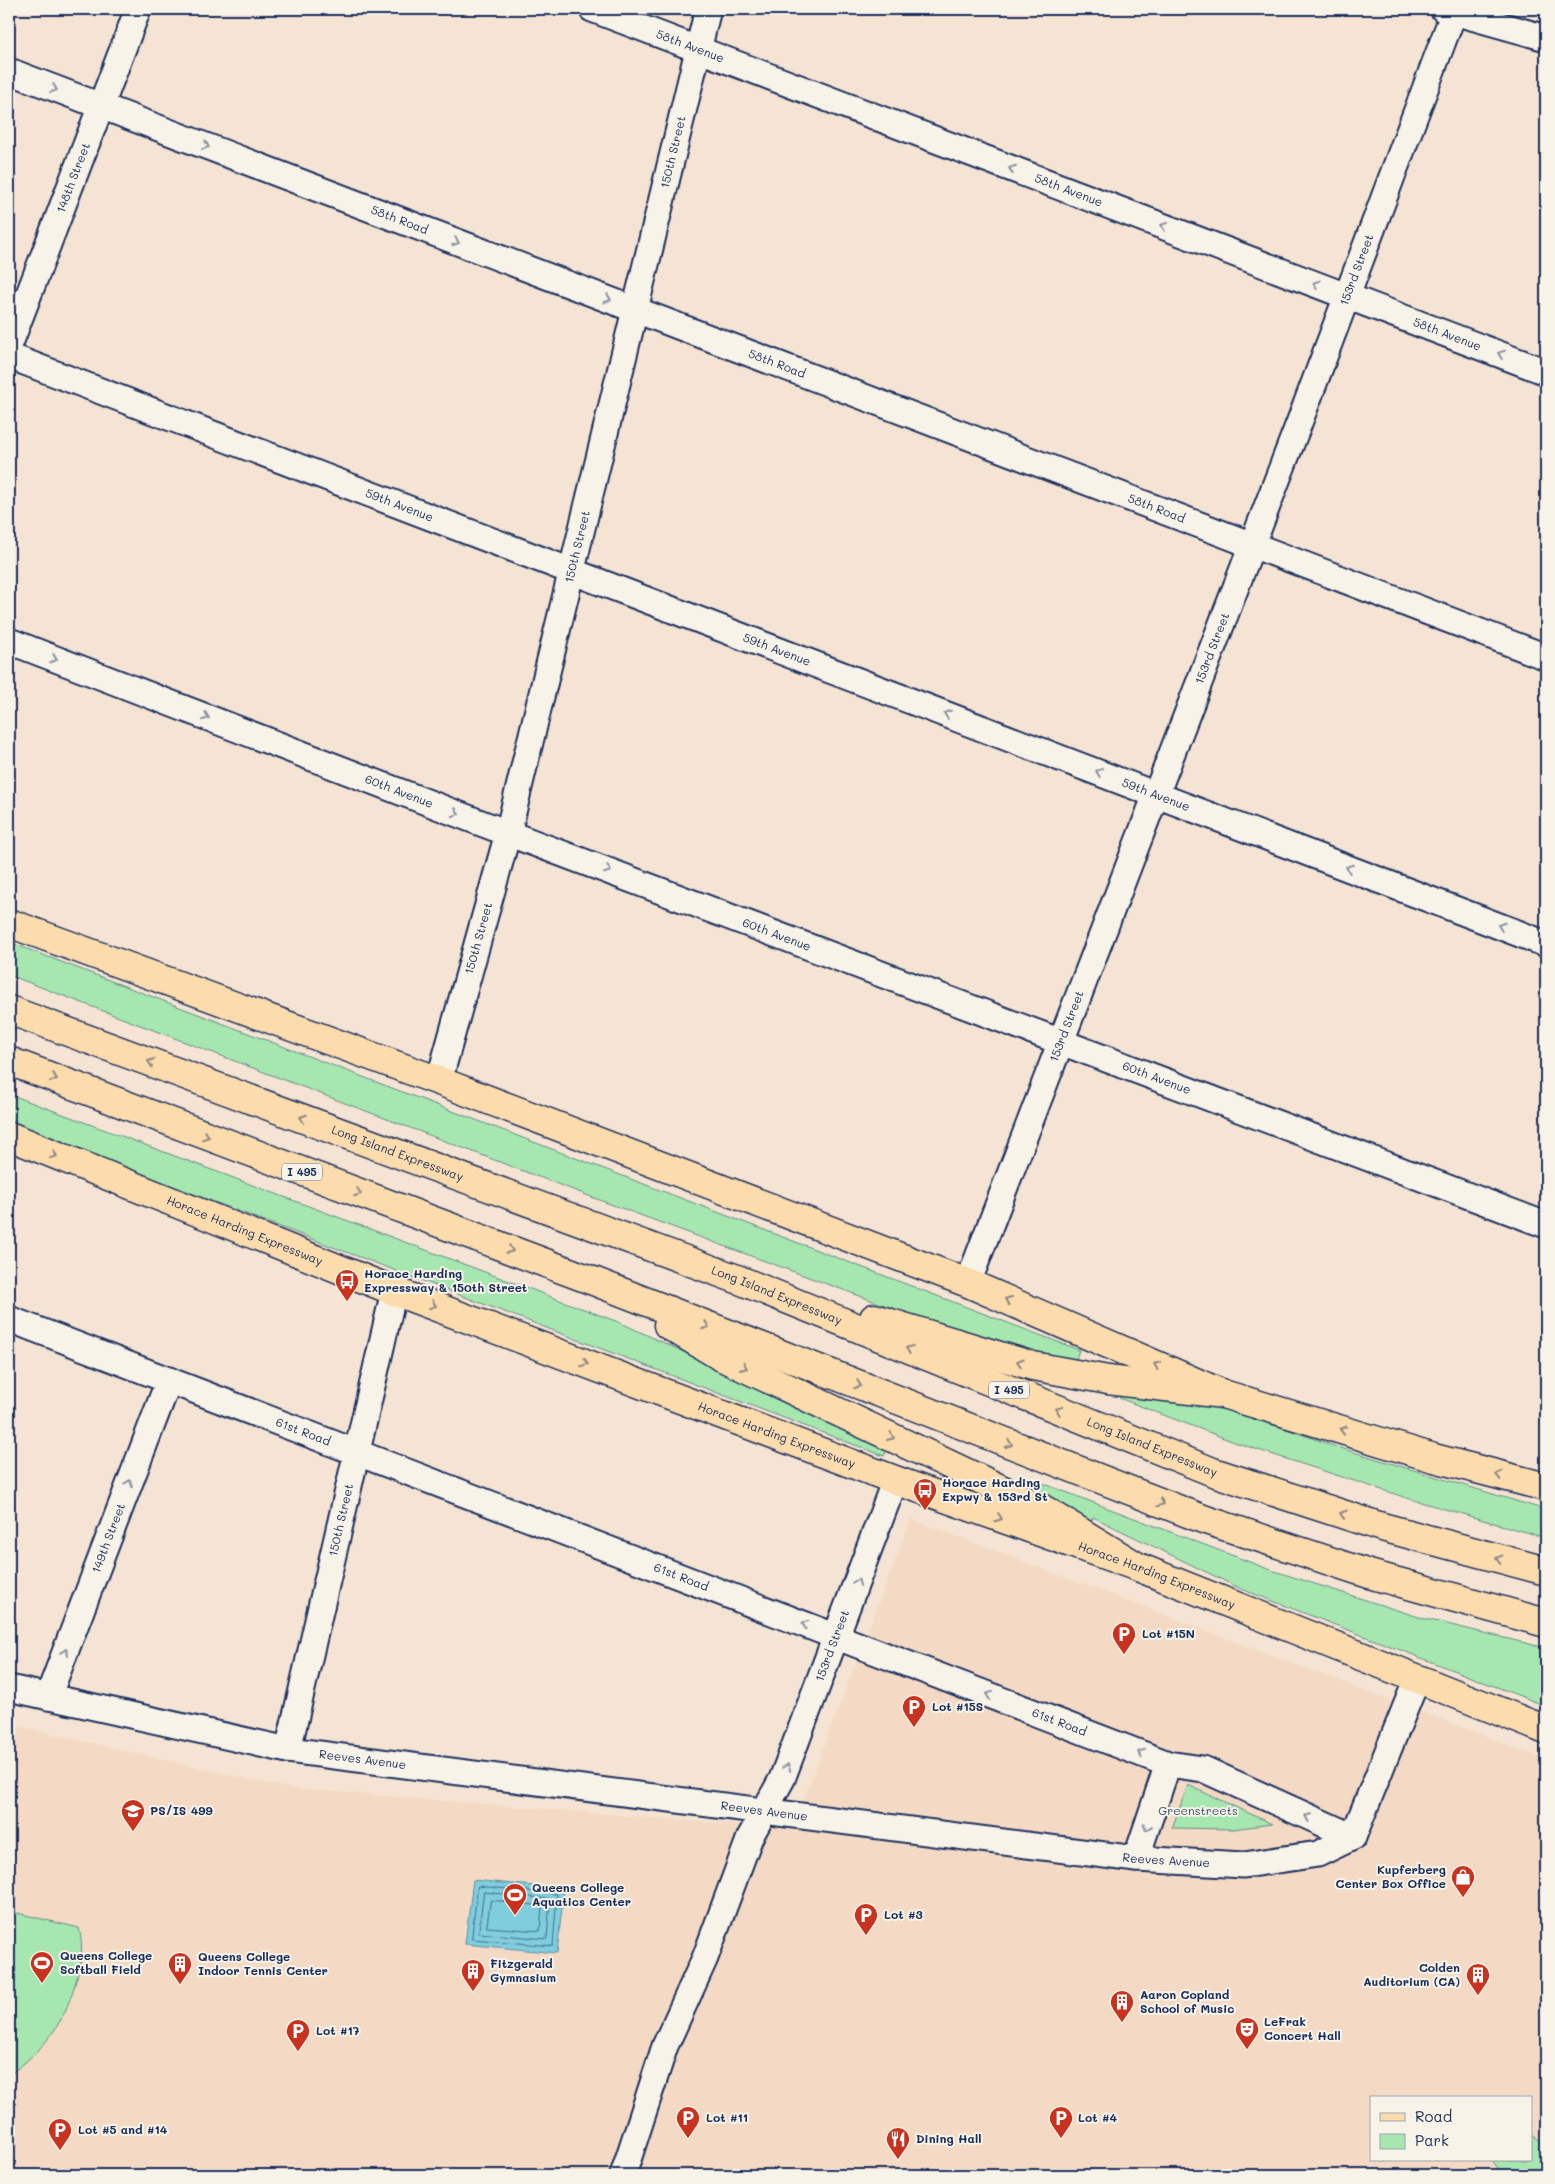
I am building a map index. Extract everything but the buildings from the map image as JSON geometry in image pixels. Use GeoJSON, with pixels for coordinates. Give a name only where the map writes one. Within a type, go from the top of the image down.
{"type":"FeatureCollection","features":[{"type":"Feature","properties":{"kind":"main road"},"geometry":{"type":"LineString","coordinates":[[9,923],[440,1081],[968,1283],[1224,1394],[1434,1458],[1546,1488]]}},
{"type":"Feature","properties":{"kind":"main road","name":"Long Island Expressway"},"geometry":{"type":"LineString","coordinates":[[9,1010],[737,1280],[1213,1472],[1382,1526],[1546,1571]]}},
{"type":"Feature","properties":{"kind":"main road","name":"I 495"},"geometry":{"type":"LineString","coordinates":[[9,1061],[596,1282],[1203,1519],[1369,1574],[1546,1623]]}},
{"type":"Feature","properties":{"kind":"main road","name":"Horace Harding Expressway"},"geometry":{"type":"LineString","coordinates":[[9,1136],[394,1291],[895,1480],[1138,1567],[1546,1730]]}},
{"type":"Feature","properties":{"kind":"main road"},"geometry":{"type":"LineString","coordinates":[[737,1280],[1033,1366],[1108,1380],[1224,1394]]}},
{"type":"Feature","properties":{"kind":"main road"},"geometry":{"type":"LineString","coordinates":[[596,1282],[720,1356],[1041,1508],[1138,1567]]}},
{"type":"Feature","properties":{"kind":"street","name":"148th Street"},"geometry":{"type":"LineString","coordinates":[[9,346],[138,9]]}},
{"type":"Feature","properties":{"kind":"street","name":"58th Avenue"},"geometry":{"type":"LineString","coordinates":[[592,9],[1546,372]]}},
{"type":"Feature","properties":{"kind":"street","name":"150th Street"},"geometry":{"type":"LineString","coordinates":[[440,1081],[508,833],[708,9]]}},
{"type":"Feature","properties":{"kind":"street"},"geometry":{"type":"LineString","coordinates":[[1448,10],[1546,38]]}},
{"type":"Feature","properties":{"kind":"street","name":"153rd Street"},"geometry":{"type":"LineString","coordinates":[[968,1283],[1347,296],[1448,10]]}},
{"type":"Feature","properties":{"kind":"street","name":"58th Road"},"geometry":{"type":"LineString","coordinates":[[9,71],[1546,657]]}},
{"type":"Feature","properties":{"kind":"street","name":"59th Avenue"},"geometry":{"type":"LineString","coordinates":[[9,356],[1546,944]]}},
{"type":"Feature","properties":{"kind":"street","name":"60th Avenue"},"geometry":{"type":"LineString","coordinates":[[9,641],[508,833],[1061,1040],[1546,1225]]}},
{"type":"Feature","properties":{"kind":"street","name":"150th Street"},"geometry":{"type":"LineString","coordinates":[[288,1750],[394,1291]]}},
{"type":"Feature","properties":{"kind":"street","name":"61st Road"},"geometry":{"type":"LineString","coordinates":[[9,1319],[1168,1764],[1203,1769],[1353,1837]]}},
{"type":"Feature","properties":{"kind":"street","name":"149th Street"},"geometry":{"type":"LineString","coordinates":[[48,1697],[168,1380]]}},
{"type":"Feature","properties":{"kind":"street","name":"153rd Street"},"geometry":{"type":"LineString","coordinates":[[623,2175],[665,2046],[705,1958],[750,1837],[782,1780],[895,1480]]}},
{"type":"Feature","properties":{"kind":"street"},"geometry":{"type":"LineString","coordinates":[[1353,1837],[1416,1679]]}},
{"type":"Feature","properties":{"kind":"street","name":"Reeves Avenue"},"geometry":{"type":"LineString","coordinates":[[9,1688],[288,1750],[1136,1859],[1244,1865],[1318,1854],[1353,1837]]}},
{"type":"Feature","properties":{"kind":"street"},"geometry":{"type":"LineString","coordinates":[[1136,1859],[1168,1764]]}},
{"type":"Feature","properties":{"kind":"shaded area"},"geometry":{"type":"Polygon","coordinates":[[[911,1519],[1546,1759],[1546,2175],[9,2175],[9,1724],[287,1788],[792,1829],[911,1519]]]}},
{"type":"Feature","properties":{"kind":"green space"},"geometry":{"type":"Polygon","coordinates":[[[9,942],[1079,1350],[1076,1359],[1064,1362],[1009,1351],[602,1201],[9,975],[9,942]]]}},
{"type":"Feature","properties":{"kind":"green space"},"geometry":{"type":"Polygon","coordinates":[[[9,1094],[621,1323],[888,1447],[884,1456],[9,1124],[9,1094]]]}},
{"type":"Feature","properties":{"kind":"green space"},"geometry":{"type":"Polygon","coordinates":[[[1120,1391],[1229,1408],[1337,1447],[1546,1510],[1546,1538],[1410,1499],[1237,1443],[1119,1398],[1120,1391]]]}},
{"type":"Feature","properties":{"kind":"green space"},"geometry":{"type":"Polygon","coordinates":[[[1021,1475],[1268,1569],[1422,1618],[1546,1648],[1546,1706],[1239,1588],[1093,1517],[1091,1523],[1016,1485],[1021,1475]]]}},
{"type":"Feature","properties":{"kind":"green space","name":"Greenstreets"},"geometry":{"type":"Polygon","coordinates":[[[1188,1785],[1272,1824],[1233,1829],[1172,1828],[1188,1785]]]}},
{"type":"Feature","properties":{"kind":"green space","name":"Queens College Softball Field"},"geometry":{"type":"Polygon","coordinates":[[[9,1911],[79,1928],[82,1949],[75,1984],[65,2012],[51,2036],[32,2056],[9,2075],[9,1911]]]}},
{"type":"Feature","properties":{"kind":"green space"},"geometry":{"type":"Polygon","coordinates":[[[1532,2137],[1546,2147],[1546,2175],[1503,2175],[1493,2162],[1532,2162],[1532,2137]]]}},
{"type":"Feature","properties":{"kind":"water","name":"Queens College Aquatics Center"},"geometry":{"type":"Polygon","coordinates":[[[473,1880],[564,1889],[557,1953],[465,1944],[473,1880]]]}},
{"type":"Feature","properties":{"kind":"place","name":"Horace Harding Expressway & 150th Street"},"geometry":{"type":"Point","coordinates":[347,1302]}},
{"type":"Feature","properties":{"kind":"place","name":"Horace Harding Expwy & 153rd St"},"geometry":{"type":"Point","coordinates":[925,1511]}},
{"type":"Feature","properties":{"kind":"place","name":"Lot #15N"},"geometry":{"type":"Point","coordinates":[1124,1655]}},
{"type":"Feature","properties":{"kind":"place","name":"Lot #15S"},"geometry":{"type":"Point","coordinates":[914,1728]}},
{"type":"Feature","properties":{"kind":"place","name":"PS/IS 499"},"geometry":{"type":"Point","coordinates":[133,1832]}},
{"type":"Feature","properties":{"kind":"place","name":"Kupferberg Center Box Office"},"geometry":{"type":"Point","coordinates":[1463,1898]}},
{"type":"Feature","properties":{"kind":"place","name":"Queens College Aquatics Center"},"geometry":{"type":"Point","coordinates":[515,1916]}},
{"type":"Feature","properties":{"kind":"place","name":"Lot #3"},"geometry":{"type":"Point","coordinates":[866,1936]}},
{"type":"Feature","properties":{"kind":"place","name":"Queens College Softball Field"},"geometry":{"type":"Point","coordinates":[42,1984]}},
{"type":"Feature","properties":{"kind":"place","name":"Queens College Indoor Tennis Center"},"geometry":{"type":"Point","coordinates":[180,1985]}},
{"type":"Feature","properties":{"kind":"place","name":"Fitzgerald Gymnasium"},"geometry":{"type":"Point","coordinates":[473,1992]}},
{"type":"Feature","properties":{"kind":"place","name":"Colden Auditorium (CA)"},"geometry":{"type":"Point","coordinates":[1478,1996]}},
{"type":"Feature","properties":{"kind":"place","name":"Aaron Copland School of Music"},"geometry":{"type":"Point","coordinates":[1122,2023]}},
{"type":"Feature","properties":{"kind":"place","name":"LeFrak Concert Hall"},"geometry":{"type":"Point","coordinates":[1247,2050]}},
{"type":"Feature","properties":{"kind":"place","name":"Lot #17"},"geometry":{"type":"Point","coordinates":[298,2052]}},
{"type":"Feature","properties":{"kind":"place","name":"Lot #11"},"geometry":{"type":"Point","coordinates":[688,2139]}},
{"type":"Feature","properties":{"kind":"place","name":"Lot #4"},"geometry":{"type":"Point","coordinates":[1061,2139]}},
{"type":"Feature","properties":{"kind":"place","name":"Lot #5 and #14"},"geometry":{"type":"Point","coordinates":[60,2151]}},
{"type":"Feature","properties":{"kind":"place","name":"Dining Hall"},"geometry":{"type":"Point","coordinates":[898,2160]}}]}
